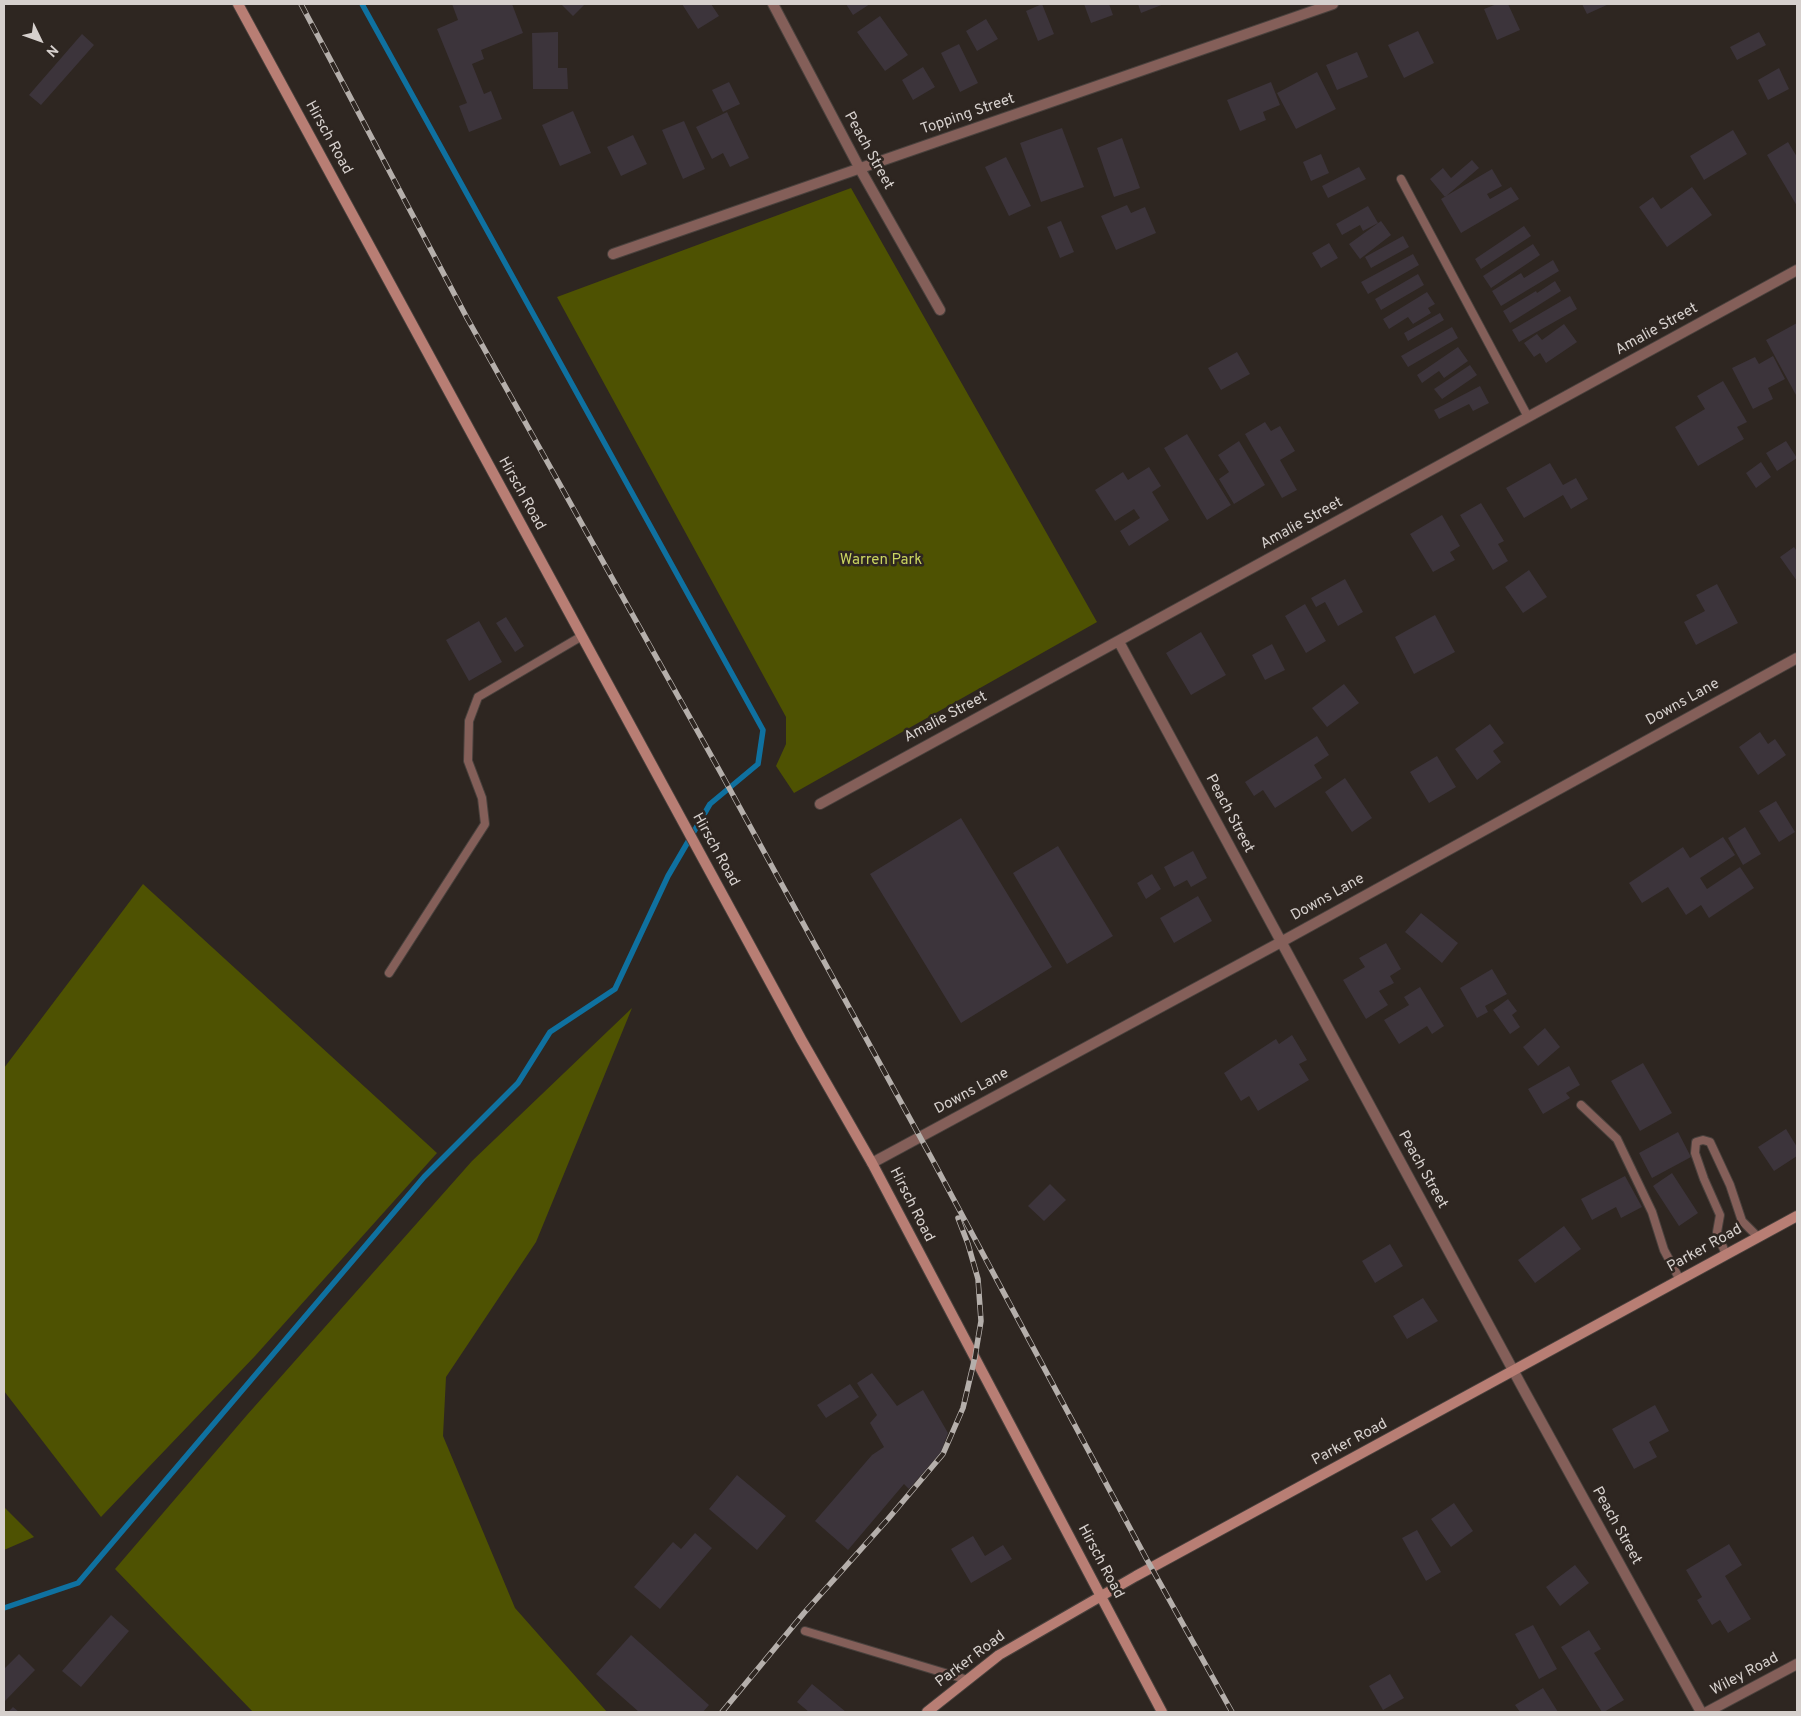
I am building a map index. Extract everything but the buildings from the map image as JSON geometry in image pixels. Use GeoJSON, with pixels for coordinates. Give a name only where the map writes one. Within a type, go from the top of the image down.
{"type":"FeatureCollection","features":[{"type":"Feature","properties":{"kind":"main road","name":"Hirsch Road"},"geometry":{"type":"LineString","coordinates":[[238,4],[801,1039],[872,1163],[1162,1712]]}},
{"type":"Feature","properties":{"kind":"main road","name":"Parker Road"},"geometry":{"type":"LineString","coordinates":[[927,1712],[999,1655],[1101,1596],[1797,1216]]}},
{"type":"Feature","properties":{"kind":"street","name":"Peach Street"},"geometry":{"type":"LineString","coordinates":[[773,4],[860,169],[940,310]]}},
{"type":"Feature","properties":{"kind":"street","name":"Topping Street"},"geometry":{"type":"LineString","coordinates":[[613,254],[1333,4]]}},
{"type":"Feature","properties":{"kind":"street","name":"Amalie Street"},"geometry":{"type":"LineString","coordinates":[[820,804],[1797,270]]}},
{"type":"Feature","properties":{"kind":"street","name":"Peach Street"},"geometry":{"type":"LineString","coordinates":[[1119,642],[1701,1712]]}},
{"type":"Feature","properties":{"kind":"street","name":"Downs Lane"},"geometry":{"type":"LineString","coordinates":[[872,1163],[1281,942],[1797,658]]}},
{"type":"Feature","properties":{"kind":"street","name":"Wiley Road"},"geometry":{"type":"LineString","coordinates":[[1707,1712],[1797,1664]]}},
{"type":"Feature","properties":{"kind":"lane"},"geometry":{"type":"LineString","coordinates":[[1401,179],[1528,417]]}},
{"type":"Feature","properties":{"kind":"lane"},"geometry":{"type":"LineString","coordinates":[[389,974],[485,824],[482,798],[468,761],[468,721],[478,698],[582,636]]}},
{"type":"Feature","properties":{"kind":"lane"},"geometry":{"type":"LineString","coordinates":[[1581,1105],[1617,1139],[1652,1212],[1664,1250],[1680,1280]]}},
{"type":"Feature","properties":{"kind":"lane"},"geometry":{"type":"LineString","coordinates":[[1726,1255],[1717,1232],[1720,1215],[1695,1153],[1696,1142],[1702,1140],[1710,1142],[1730,1185],[1742,1221],[1758,1237]]}},
{"type":"Feature","properties":{"kind":"lane"},"geometry":{"type":"LineString","coordinates":[[805,1630],[968,1680]]}},
{"type":"Feature","properties":{"kind":"green space","name":"Warren Park"},"geometry":{"type":"Polygon","coordinates":[[[851,188],[1097,622],[794,793],[776,766],[786,744],[786,717],[557,297],[851,188]]]}},
{"type":"Feature","properties":{"kind":"green space"},"geometry":{"type":"Polygon","coordinates":[[[143,884],[437,1153],[255,1356],[101,1517],[4,1391],[4,1068],[143,884]]]}},
{"type":"Feature","properties":{"kind":"green space"},"geometry":{"type":"Polygon","coordinates":[[[632,1008],[536,1242],[446,1377],[443,1436],[515,1608],[607,1712],[253,1712],[115,1569],[247,1415],[472,1161],[632,1008]]]}},
{"type":"Feature","properties":{"kind":"green space"},"geometry":{"type":"Polygon","coordinates":[[[4,1507],[34,1537],[4,1550],[4,1507]]]}},
{"type":"Feature","properties":{"kind":"waterway"},"geometry":{"type":"LineString","coordinates":[[4,1608],[78,1583],[424,1177],[518,1083],[550,1032],[615,989],[668,876],[710,804],[758,764],[763,730],[362,4]]}},
{"type":"Feature","properties":{"kind":"railway"},"geometry":{"type":"LineString","coordinates":[[301,4],[467,318],[722,775],[931,1157],[1146,1558],[1232,1712]]}},
{"type":"Feature","properties":{"kind":"railway"},"geometry":{"type":"LineString","coordinates":[[722,1712],[804,1613],[943,1454],[963,1408],[981,1321],[978,1279],[958,1218]]}}]}
